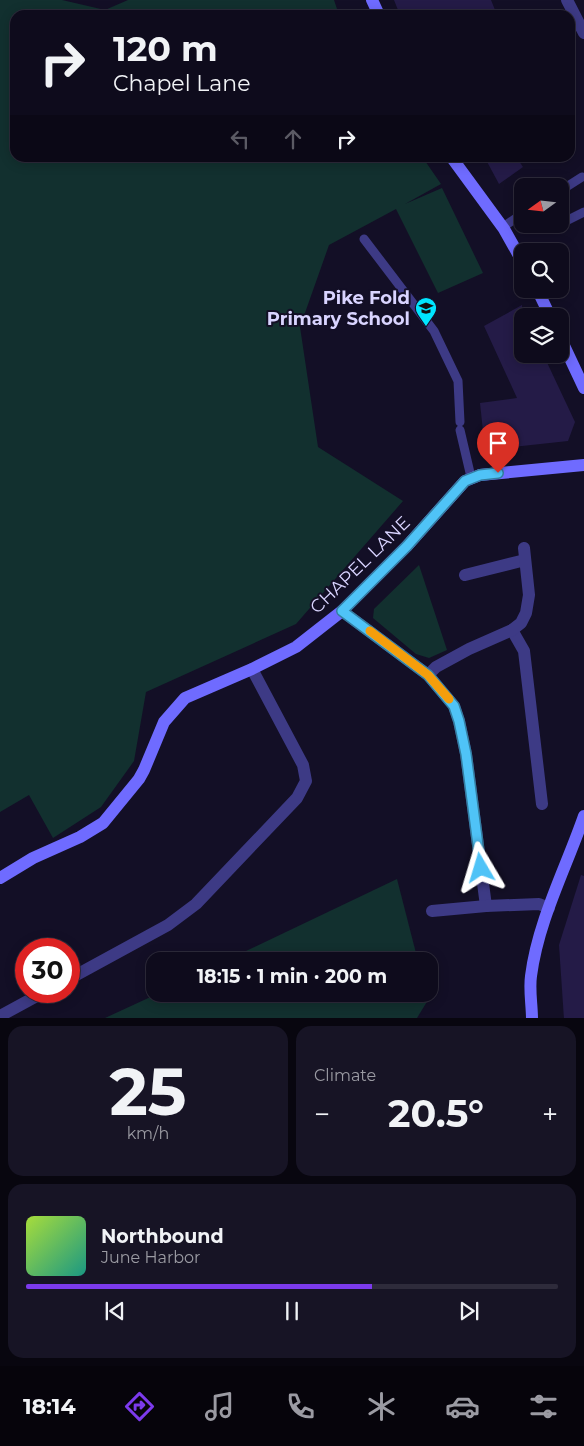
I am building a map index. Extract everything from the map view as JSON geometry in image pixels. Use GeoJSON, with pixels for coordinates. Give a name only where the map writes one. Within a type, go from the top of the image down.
{"type":"FeatureCollection","features":[{"type":"Feature","properties":{"kind":"street"},"geometry":{"type":"LineString","coordinates":[[575,16],[584,33]]}},
{"type":"Feature","properties":{"kind":"street"},"geometry":{"type":"LineString","coordinates":[[455,162],[503,226],[514,246]]}},
{"type":"Feature","properties":{"kind":"street"},"geometry":{"type":"LineString","coordinates":[[569,357],[584,388]]}},
{"type":"Feature","properties":{"kind":"street"},"geometry":{"type":"LineString","coordinates":[[471,477],[584,465]]}},
{"type":"Feature","properties":{"kind":"street","name":"CHAPEL LANE"},"geometry":{"type":"LineString","coordinates":[[0,878],[33,858],[104,823],[139,780],[164,722],[185,698],[252,669],[296,647],[342,611],[407,546],[465,481],[471,477]]}},
{"type":"Feature","properties":{"kind":"street"},"geometry":{"type":"LineString","coordinates":[[428,675],[436,667],[512,630],[521,623],[526,613],[528,604],[524,554],[465,575]]}},
{"type":"Feature","properties":{"kind":"street"},"geometry":{"type":"LineString","coordinates":[[342,611],[428,675],[454,706],[466,754],[486,906]]}},
{"type":"Feature","properties":{"kind":"street"},"geometry":{"type":"LineString","coordinates":[[512,630],[524,651],[542,804]]}},
{"type":"Feature","properties":{"kind":"street"},"geometry":{"type":"LineString","coordinates":[[80,973],[168,925],[196,904],[296,798],[306,781],[303,765],[252,669]]}},
{"type":"Feature","properties":{"kind":"street"},"geometry":{"type":"LineString","coordinates":[[532,1018],[531,977],[537,946],[549,908],[584,816]]}},
{"type":"Feature","properties":{"kind":"street"},"geometry":{"type":"LineString","coordinates":[[432,911],[539,904],[549,908]]}},
{"type":"Feature","properties":{"kind":"street"},"geometry":{"type":"LineString","coordinates":[[0,1016],[24,1003]]}},
{"type":"Feature","properties":{"kind":"lane"},"geometry":{"type":"LineString","coordinates":[[569,186],[582,178]]}},
{"type":"Feature","properties":{"kind":"lane"},"geometry":{"type":"LineString","coordinates":[[569,220],[584,212]]}},
{"type":"Feature","properties":{"kind":"lane"},"geometry":{"type":"LineString","coordinates":[[503,226],[514,219]]}},
{"type":"Feature","properties":{"kind":"lane"},"geometry":{"type":"LineString","coordinates":[[364,239],[434,331],[458,381],[460,426],[471,477]]}},
{"type":"Feature","properties":{"kind":"green space"},"geometry":{"type":"Polygon","coordinates":[[[0,0],[62,0],[105,10],[10,10],[10,162],[426,162],[441,184],[405,204],[442,188],[483,273],[438,293],[396,209],[329,245],[300,327],[318,447],[403,501],[296,624],[146,692],[134,761],[101,807],[53,838],[29,795],[0,812],[0,0]]]}},
{"type":"Feature","properties":{"kind":"green space"},"geometry":{"type":"Polygon","coordinates":[[[128,0],[334,0],[337,10],[105,10],[128,0]]]}},
{"type":"Feature","properties":{"kind":"green space"},"geometry":{"type":"Polygon","coordinates":[[[419,565],[447,650],[429,658],[416,654],[373,618],[374,609],[419,565]]]}},
{"type":"Feature","properties":{"kind":"green space"},"geometry":{"type":"Polygon","coordinates":[[[397,879],[416,952],[244,952],[397,879]]]}},
{"type":"Feature","properties":{"kind":"green space"},"geometry":{"type":"Polygon","coordinates":[[[146,999],[146,1002],[427,1002],[417,1018],[105,1018],[146,999]]]}},
{"type":"Feature","properties":{"kind":"building"},"geometry":{"type":"Polygon","coordinates":[[[394,0],[491,0],[495,10],[398,10],[394,0]]]}},
{"type":"Feature","properties":{"kind":"building"},"geometry":{"type":"Polygon","coordinates":[[[487,162],[520,162],[523,167],[499,184],[487,162]]]}},
{"type":"Feature","properties":{"kind":"building"},"geometry":{"type":"Polygon","coordinates":[[[514,309],[514,363],[547,363],[575,422],[568,441],[485,450],[480,403],[517,398],[484,326],[514,309]]]}},
{"type":"Feature","properties":{"kind":"building"},"geometry":{"type":"Polygon","coordinates":[[[581,875],[584,876],[584,1018],[564,1018],[559,945],[581,875]]]}},
{"type":"Feature","properties":{"kind":"slow traffic"},"geometry":{"type":"LineString","coordinates":[[370,631],[428,675],[449,699]]}},
{"type":"Feature","properties":{"kind":"place","name":"Pike Fold Primary School"},"geometry":{"type":"Point","coordinates":[426,327]}},
{"type":"Feature","properties":{"kind":"route"},"geometry":{"type":"LineString","coordinates":[[481,868],[466,754],[454,706],[428,675],[342,611],[407,546],[465,481],[471,477],[498,473]]}}]}
